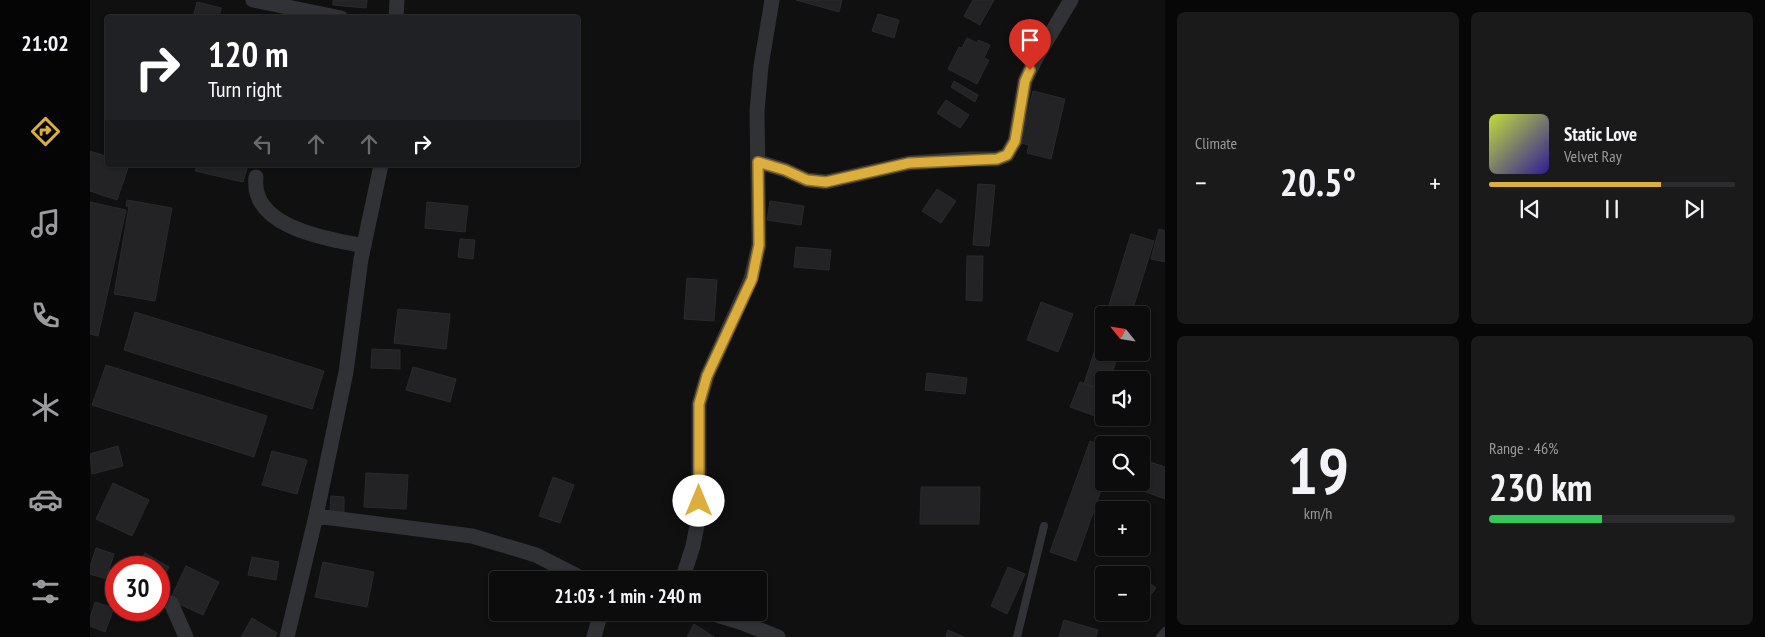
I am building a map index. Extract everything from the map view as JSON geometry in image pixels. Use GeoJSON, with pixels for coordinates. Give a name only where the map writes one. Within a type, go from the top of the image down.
{"type":"FeatureCollection","features":[{"type":"Feature","properties":{"kind":"street"},"geometry":{"type":"LineString","coordinates":[[253,0],[326,15]]}},
{"type":"Feature","properties":{"kind":"street"},"geometry":{"type":"LineString","coordinates":[[396,15],[397,0]]}},
{"type":"Feature","properties":{"kind":"street"},"geometry":{"type":"LineString","coordinates":[[685,571],[693,546],[698,515],[699,404],[707,376],[752,279],[759,245],[757,111],[761,66],[772,0]]}},
{"type":"Feature","properties":{"kind":"street"},"geometry":{"type":"LineString","coordinates":[[758,162],[785,170],[807,180],[826,182],[909,163],[997,159],[1007,155],[1015,141],[1025,81],[1035,60],[1071,0]]}},
{"type":"Feature","properties":{"kind":"street"},"geometry":{"type":"LineString","coordinates":[[287,637],[316,516],[346,372],[364,246],[381,167]]}},
{"type":"Feature","properties":{"kind":"street"},"geometry":{"type":"LineString","coordinates":[[256,177],[254,188],[261,204],[278,219],[299,230],[364,246]]}},
{"type":"Feature","properties":{"kind":"street"},"geometry":{"type":"LineString","coordinates":[[316,516],[472,536],[536,555],[567,571]]}},
{"type":"Feature","properties":{"kind":"street"},"geometry":{"type":"LineString","coordinates":[[170,603],[186,637]]}},
{"type":"Feature","properties":{"kind":"street"},"geometry":{"type":"LineString","coordinates":[[594,637],[598,621]]}},
{"type":"Feature","properties":{"kind":"street"},"geometry":{"type":"LineString","coordinates":[[737,621],[778,637]]}},
{"type":"Feature","properties":{"kind":"lane"},"geometry":{"type":"LineString","coordinates":[[1017,637],[1044,526]]}},
{"type":"Feature","properties":{"kind":"lane"},"geometry":{"type":"LineString","coordinates":[[1160,637],[1165,631]]}},
{"type":"Feature","properties":{"kind":"building"},"geometry":{"type":"Polygon","coordinates":[[[333,0],[367,0],[366,8],[333,5],[333,0]]]}},
{"type":"Feature","properties":{"kind":"building"},"geometry":{"type":"Polygon","coordinates":[[[796,0],[842,0],[839,12],[796,0]]]}},
{"type":"Feature","properties":{"kind":"building"},"geometry":{"type":"Polygon","coordinates":[[[973,0],[994,0],[980,25],[964,16],[973,0]]]}},
{"type":"Feature","properties":{"kind":"building"},"geometry":{"type":"Polygon","coordinates":[[[197,2],[221,8],[220,15],[194,15],[197,2]]]}},
{"type":"Feature","properties":{"kind":"building"},"geometry":{"type":"Polygon","coordinates":[[[878,14],[899,20],[894,38],[872,31],[878,14]]]}},
{"type":"Feature","properties":{"kind":"building"},"geometry":{"type":"Polygon","coordinates":[[[967,38],[977,43],[978,40],[990,45],[984,58],[989,60],[977,84],[948,69],[959,47],[962,48],[967,38]]]}},
{"type":"Feature","properties":{"kind":"building"},"geometry":{"type":"Polygon","coordinates":[[[954,81],[978,95],[975,102],[951,87],[954,81]]]}},
{"type":"Feature","properties":{"kind":"building"},"geometry":{"type":"Polygon","coordinates":[[[1033,91],[1065,99],[1051,159],[1027,153],[1029,145],[1021,143],[1033,91]]]}},
{"type":"Feature","properties":{"kind":"building"},"geometry":{"type":"Polygon","coordinates":[[[946,100],[969,115],[960,128],[937,113],[946,100]]]}},
{"type":"Feature","properties":{"kind":"building"},"geometry":{"type":"Polygon","coordinates":[[[90,151],[105,156],[105,167],[128,167],[117,200],[90,191],[90,151]]]}},
{"type":"Feature","properties":{"kind":"building"},"geometry":{"type":"Polygon","coordinates":[[[196,167],[247,167],[243,182],[195,171],[196,167]]]}},
{"type":"Feature","properties":{"kind":"building"},"geometry":{"type":"Polygon","coordinates":[[[978,184],[995,185],[989,246],[973,245],[978,184]]]}},
{"type":"Feature","properties":{"kind":"building"},"geometry":{"type":"Polygon","coordinates":[[[937,189],[956,201],[941,223],[922,211],[937,189]]]}},
{"type":"Feature","properties":{"kind":"building"},"geometry":{"type":"Polygon","coordinates":[[[127,200],[172,208],[155,301],[114,294],[129,206],[126,206],[127,200]]]}},
{"type":"Feature","properties":{"kind":"building"},"geometry":{"type":"Polygon","coordinates":[[[770,201],[804,206],[801,225],[767,220],[770,201]]]}},
{"type":"Feature","properties":{"kind":"building"},"geometry":{"type":"Polygon","coordinates":[[[90,202],[126,210],[98,336],[90,334],[90,202]]]}},
{"type":"Feature","properties":{"kind":"building"},"geometry":{"type":"Polygon","coordinates":[[[427,202],[468,206],[465,232],[425,228],[427,202]]]}},
{"type":"Feature","properties":{"kind":"building"},"geometry":{"type":"Polygon","coordinates":[[[1159,229],[1165,231],[1165,262],[1151,259],[1159,229]]]}},
{"type":"Feature","properties":{"kind":"building"},"geometry":{"type":"Polygon","coordinates":[[[1131,234],[1154,241],[1134,306],[1109,306],[1131,234]]]}},
{"type":"Feature","properties":{"kind":"building"},"geometry":{"type":"Polygon","coordinates":[[[460,239],[475,240],[473,259],[458,257],[460,239]]]}},
{"type":"Feature","properties":{"kind":"building"},"geometry":{"type":"Polygon","coordinates":[[[796,247],[831,250],[829,270],[794,267],[796,247]]]}},
{"type":"Feature","properties":{"kind":"building"},"geometry":{"type":"Polygon","coordinates":[[[967,256],[983,256],[982,301],[966,300],[967,256]]]}},
{"type":"Feature","properties":{"kind":"building"},"geometry":{"type":"Polygon","coordinates":[[[687,278],[717,280],[714,321],[684,319],[687,278]]]}},
{"type":"Feature","properties":{"kind":"building"},"geometry":{"type":"Polygon","coordinates":[[[1041,302],[1073,314],[1058,352],[1027,340],[1041,302]]]}},
{"type":"Feature","properties":{"kind":"building"},"geometry":{"type":"Polygon","coordinates":[[[398,309],[450,314],[446,349],[394,343],[398,309]]]}},
{"type":"Feature","properties":{"kind":"building"},"geometry":{"type":"Polygon","coordinates":[[[135,312],[324,371],[312,409],[124,350],[135,312]]]}},
{"type":"Feature","properties":{"kind":"building"},"geometry":{"type":"Polygon","coordinates":[[[372,349],[400,350],[400,369],[371,368],[372,349]]]}},
{"type":"Feature","properties":{"kind":"building"},"geometry":{"type":"Polygon","coordinates":[[[1095,349],[1095,361],[1116,361],[1113,371],[1095,371],[1095,387],[1084,384],[1095,349]]]}},
{"type":"Feature","properties":{"kind":"building"},"geometry":{"type":"Polygon","coordinates":[[[106,365],[267,416],[254,457],[92,405],[106,365]]]}},
{"type":"Feature","properties":{"kind":"building"},"geometry":{"type":"Polygon","coordinates":[[[413,367],[456,379],[450,402],[406,390],[413,367]]]}},
{"type":"Feature","properties":{"kind":"building"},"geometry":{"type":"Polygon","coordinates":[[[927,373],[967,378],[965,394],[925,390],[927,373]]]}},
{"type":"Feature","properties":{"kind":"building"},"geometry":{"type":"Polygon","coordinates":[[[1080,382],[1095,388],[1095,416],[1070,407],[1080,382]]]}},
{"type":"Feature","properties":{"kind":"building"},"geometry":{"type":"Polygon","coordinates":[[[1090,441],[1095,443],[1095,491],[1101,491],[1097,501],[1095,501],[1095,507],[1076,561],[1050,552],[1090,441]]]}},
{"type":"Feature","properties":{"kind":"building"},"geometry":{"type":"Polygon","coordinates":[[[118,446],[123,466],[92,474],[90,454],[118,446]]]}},
{"type":"Feature","properties":{"kind":"building"},"geometry":{"type":"Polygon","coordinates":[[[272,451],[307,460],[297,494],[262,485],[272,451]]]}},
{"type":"Feature","properties":{"kind":"building"},"geometry":{"type":"Polygon","coordinates":[[[1150,462],[1165,467],[1165,499],[1143,491],[1150,491],[1150,462]]]}},
{"type":"Feature","properties":{"kind":"building"},"geometry":{"type":"Polygon","coordinates":[[[366,473],[408,475],[406,509],[364,507],[366,473]]]}},
{"type":"Feature","properties":{"kind":"building"},"geometry":{"type":"Polygon","coordinates":[[[553,477],[574,485],[560,523],[539,516],[553,477]]]}},
{"type":"Feature","properties":{"kind":"building"},"geometry":{"type":"Polygon","coordinates":[[[113,483],[149,500],[132,536],[96,519],[113,483]]]}},
{"type":"Feature","properties":{"kind":"building"},"geometry":{"type":"Polygon","coordinates":[[[921,487],[980,487],[979,524],[920,524],[921,487]]]}},
{"type":"Feature","properties":{"kind":"building"},"geometry":{"type":"Polygon","coordinates":[[[331,496],[344,497],[344,512],[330,511],[331,496]]]}},
{"type":"Feature","properties":{"kind":"building"},"geometry":{"type":"Polygon","coordinates":[[[96,548],[114,554],[113,556],[105,556],[105,579],[90,574],[90,567],[96,548]]]}},
{"type":"Feature","properties":{"kind":"building"},"geometry":{"type":"Polygon","coordinates":[[[252,557],[279,562],[276,580],[248,575],[252,557]]]}},
{"type":"Feature","properties":{"kind":"building"},"geometry":{"type":"Polygon","coordinates":[[[323,562],[374,572],[367,607],[315,597],[323,562]]]}},
{"type":"Feature","properties":{"kind":"building"},"geometry":{"type":"Polygon","coordinates":[[[186,566],[219,582],[203,615],[170,600],[186,566]]]}},
{"type":"Feature","properties":{"kind":"building"},"geometry":{"type":"Polygon","coordinates":[[[1008,567],[1025,574],[1007,614],[991,606],[1008,567]]]}},
{"type":"Feature","properties":{"kind":"building"},"geometry":{"type":"Polygon","coordinates":[[[1150,583],[1156,588],[1150,596],[1150,583]]]}},
{"type":"Feature","properties":{"kind":"building"},"geometry":{"type":"Polygon","coordinates":[[[95,602],[105,605],[105,621],[109,621],[105,632],[90,626],[90,618],[95,602]]]}},
{"type":"Feature","properties":{"kind":"building"},"geometry":{"type":"Polygon","coordinates":[[[252,618],[277,633],[275,637],[241,637],[252,618]]]}},
{"type":"Feature","properties":{"kind":"building"},"geometry":{"type":"Polygon","coordinates":[[[1064,620],[1098,630],[1096,637],[1059,637],[1064,620]]]}},
{"type":"Feature","properties":{"kind":"building"},"geometry":{"type":"Polygon","coordinates":[[[694,624],[714,637],[687,637],[694,624]]]}},
{"type":"Feature","properties":{"kind":"building"},"geometry":{"type":"Polygon","coordinates":[[[948,630],[964,637],[946,637],[948,630]]]}},
{"type":"Feature","properties":{"kind":"route"},"geometry":{"type":"LineString","coordinates":[[699,501],[699,404],[707,376],[752,279],[759,245],[758,162],[785,170],[807,180],[826,182],[909,163],[997,159],[1007,155],[1015,141],[1025,81],[1030,70]]}}]}
